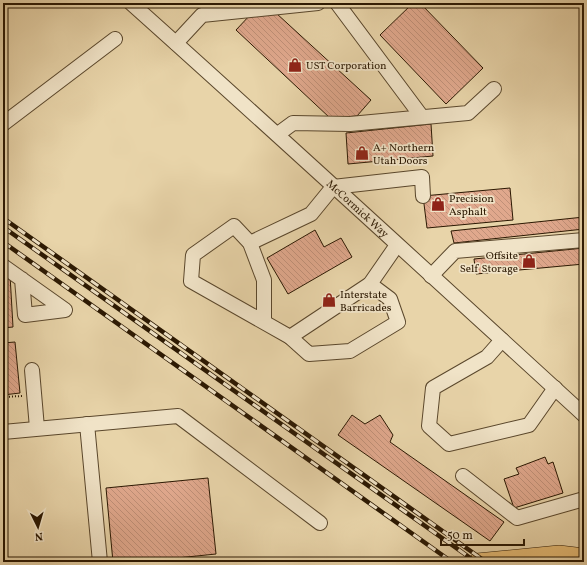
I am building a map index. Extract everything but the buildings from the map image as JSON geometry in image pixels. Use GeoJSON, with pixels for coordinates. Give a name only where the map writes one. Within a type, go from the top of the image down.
{"type":"FeatureCollection","features":[{"type":"Feature","properties":{"kind":"main road"},"geometry":{"type":"LineString","coordinates":[[477,562],[559,554],[584,557]]}},
{"type":"Feature","properties":{"kind":"street"},"geometry":{"type":"LineString","coordinates":[[176,43],[202,15],[318,3]]}},
{"type":"Feature","properties":{"kind":"street"},"geometry":{"type":"LineString","coordinates":[[337,3],[422,117]]}},
{"type":"Feature","properties":{"kind":"street","name":"McCormick Way"},"geometry":{"type":"LineString","coordinates":[[138,5],[176,43],[278,134],[397,245],[584,415]]}},
{"type":"Feature","properties":{"kind":"street"},"geometry":{"type":"LineString","coordinates":[[3,124],[115,39]]}},
{"type":"Feature","properties":{"kind":"street"},"geometry":{"type":"LineString","coordinates":[[278,134],[292,123],[350,124],[468,113],[494,89]]}},
{"type":"Feature","properties":{"kind":"street"},"geometry":{"type":"LineString","coordinates":[[250,243],[311,214],[334,187],[422,177],[423,196]]}},
{"type":"Feature","properties":{"kind":"street"},"geometry":{"type":"LineString","coordinates":[[264,322],[264,280],[250,243],[234,226],[193,255],[191,281],[290,337],[309,354],[350,351],[398,322],[390,299],[370,284]]}},
{"type":"Feature","properties":{"kind":"street"},"geometry":{"type":"LineString","coordinates":[[431,276],[455,251],[584,240]]}},
{"type":"Feature","properties":{"kind":"street"},"geometry":{"type":"LineString","coordinates":[[290,337],[370,284],[397,245]]}},
{"type":"Feature","properties":{"kind":"street"},"geometry":{"type":"LineString","coordinates":[[3,266],[22,279]]}},
{"type":"Feature","properties":{"kind":"street"},"geometry":{"type":"LineString","coordinates":[[502,340],[487,357],[433,388],[429,426],[449,444],[529,425],[555,388]]}},
{"type":"Feature","properties":{"kind":"street"},"geometry":{"type":"LineString","coordinates":[[32,370],[37,428]]}},
{"type":"Feature","properties":{"kind":"street"},"geometry":{"type":"LineString","coordinates":[[3,432],[178,416],[320,523]]}},
{"type":"Feature","properties":{"kind":"street"},"geometry":{"type":"LineString","coordinates":[[87,424],[100,562]]}},
{"type":"Feature","properties":{"kind":"street"},"geometry":{"type":"LineString","coordinates":[[463,476],[517,518],[584,499]]}},
{"type":"Feature","properties":{"kind":"path"},"geometry":{"type":"LineString","coordinates":[[3,398],[24,396]]}},
{"type":"Feature","properties":{"kind":"railway"},"geometry":{"type":"LineString","coordinates":[[3,218],[486,562]]}},
{"type":"Feature","properties":{"kind":"railway"},"geometry":{"type":"LineString","coordinates":[[3,227],[476,562]]}},
{"type":"Feature","properties":{"kind":"railway"},"geometry":{"type":"LineString","coordinates":[[3,242],[452,562]]}},
{"type":"Feature","properties":{"kind":"place","name":"UST Corporation"},"geometry":{"type":"Point","coordinates":[295,65]}},
{"type":"Feature","properties":{"kind":"place","name":"A+ Northern Utah Doors"},"geometry":{"type":"Point","coordinates":[362,153]}},
{"type":"Feature","properties":{"kind":"place","name":"Precision Asphalt"},"geometry":{"type":"Point","coordinates":[438,204]}},
{"type":"Feature","properties":{"kind":"place","name":"Offsite Self Storage"},"geometry":{"type":"Point","coordinates":[529,261]}},
{"type":"Feature","properties":{"kind":"place","name":"Interstate Barricades"},"geometry":{"type":"Point","coordinates":[329,300]}}]}
